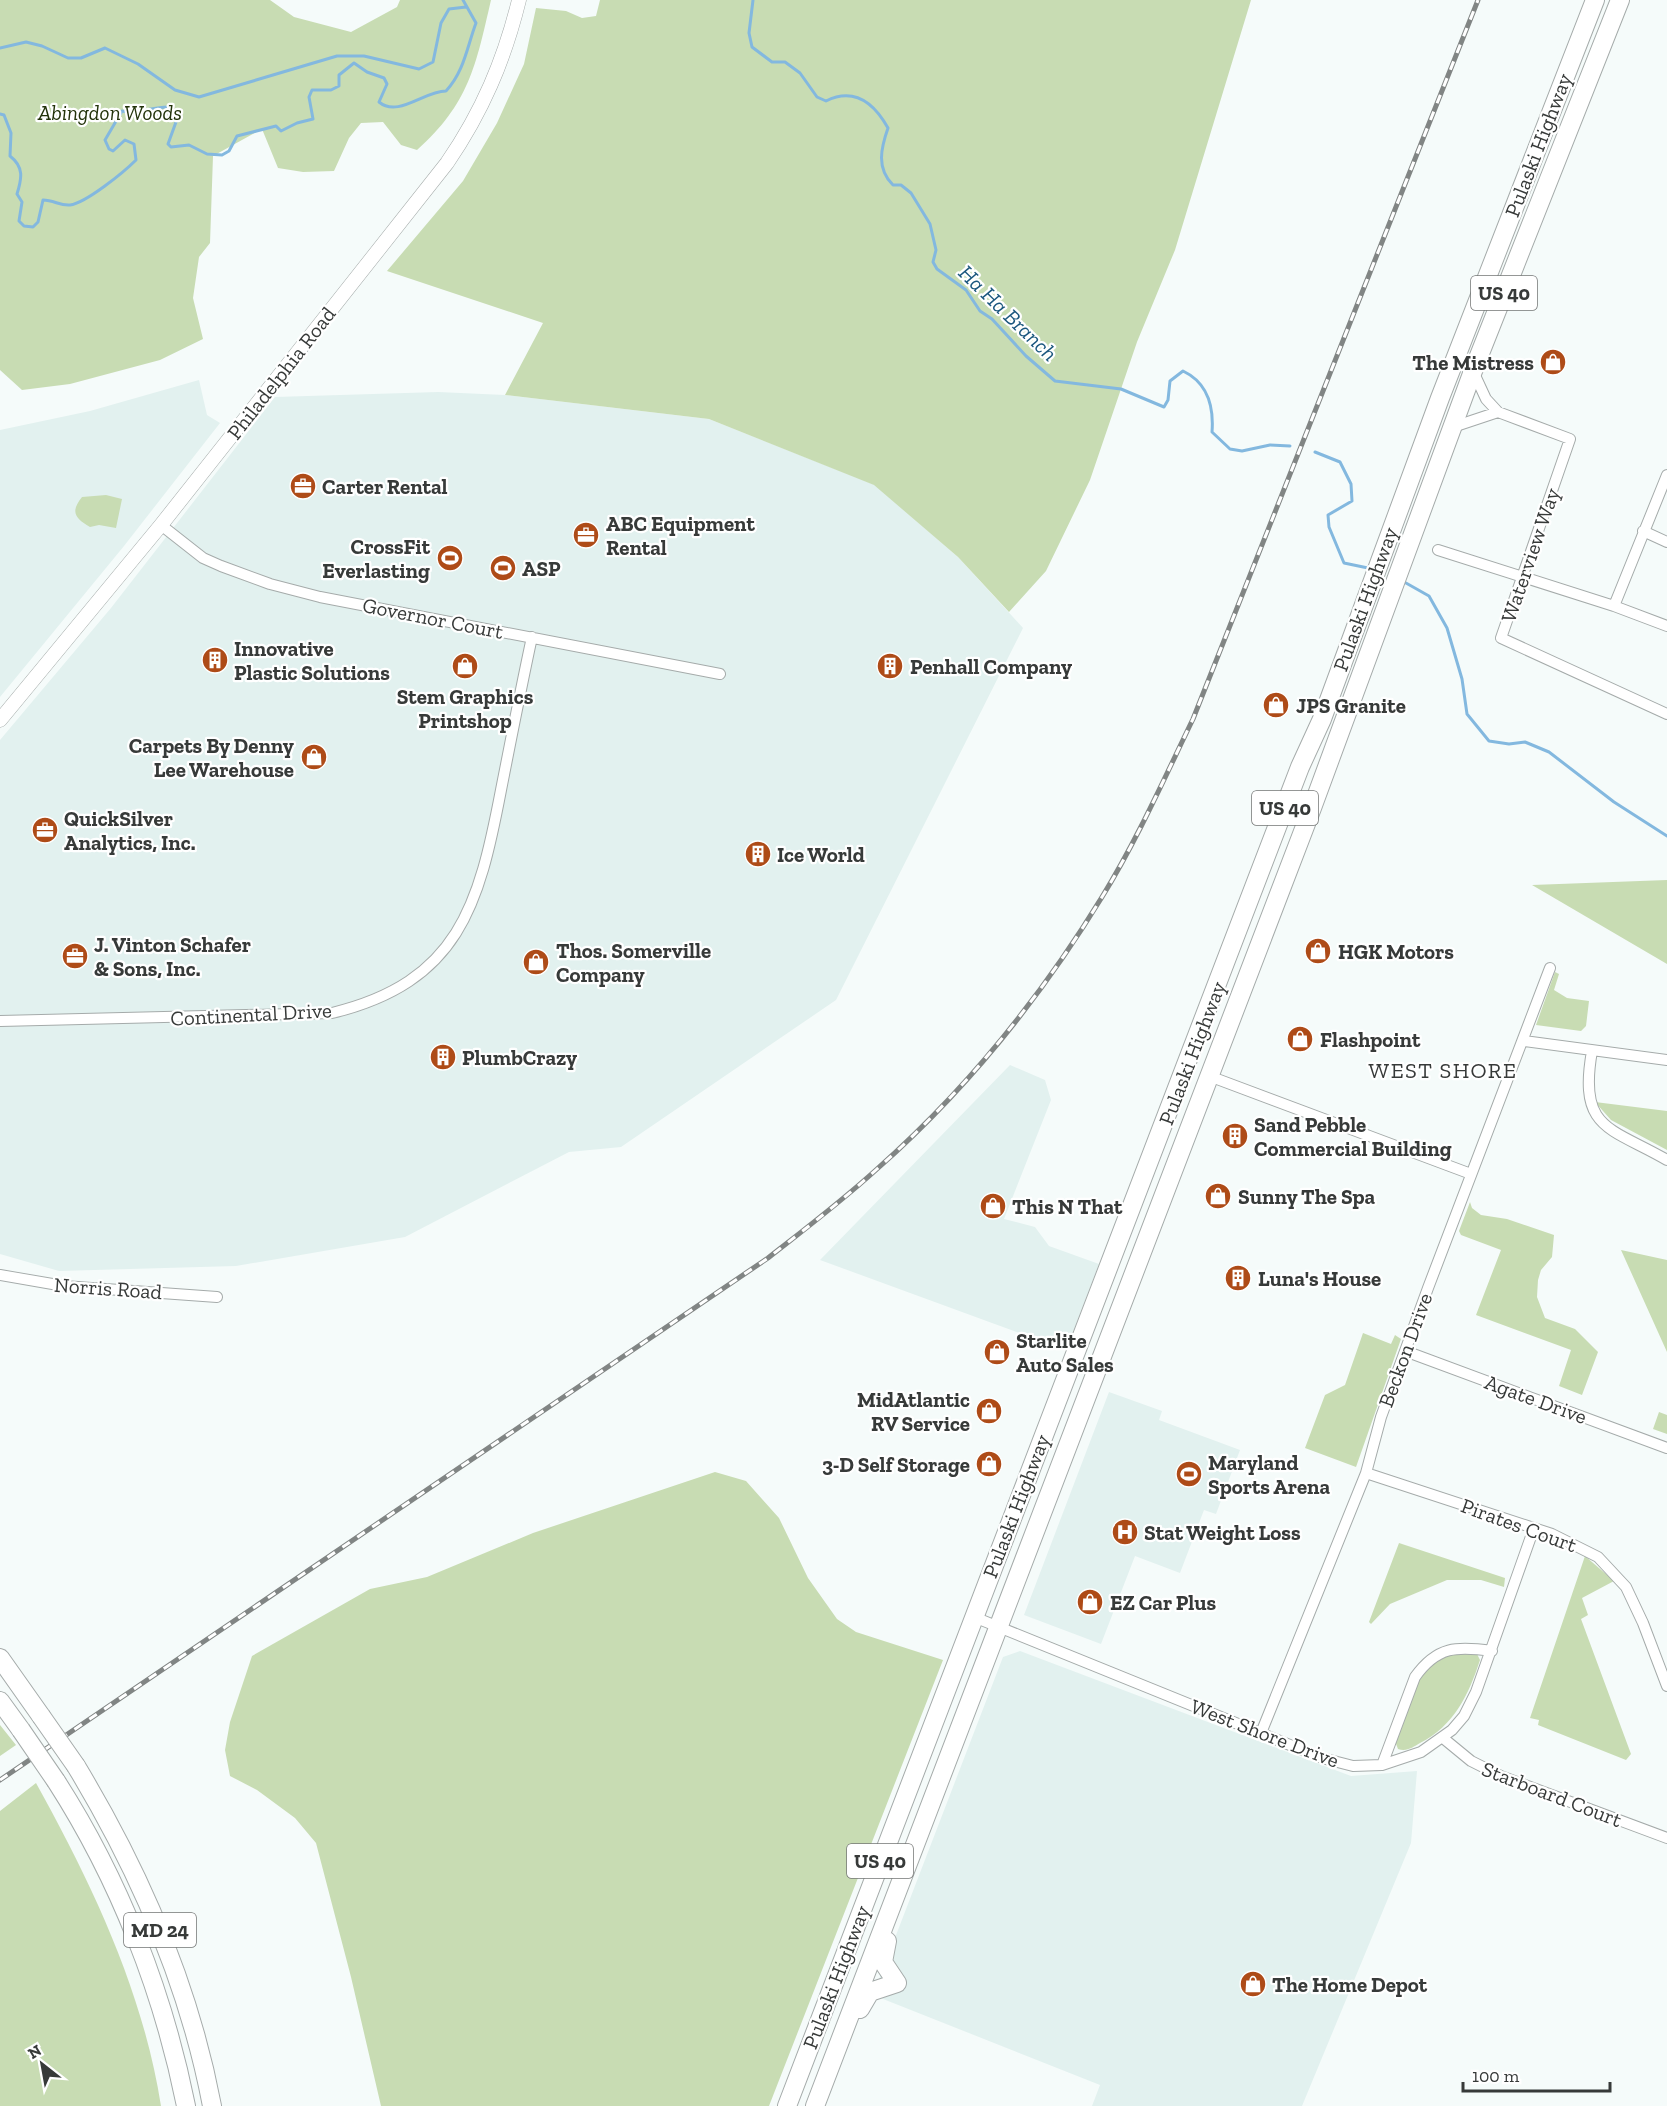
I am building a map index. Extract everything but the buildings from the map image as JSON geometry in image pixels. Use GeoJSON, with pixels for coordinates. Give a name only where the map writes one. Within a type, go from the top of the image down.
{"type":"FeatureCollection","features":[{"type":"Feature","properties":{"kind":"highway","name":"Pulaski Highway"},"geometry":{"type":"LineString","coordinates":[[787,2106],[1188,1067],[1300,767],[1322,718],[1440,398],[1595,0]]}},
{"type":"Feature","properties":{"kind":"highway","name":"Pulaski Highway"},"geometry":{"type":"LineString","coordinates":[[818,2099],[1209,1076],[1473,371],[1620,0]]}},
{"type":"Feature","properties":{"kind":"highway","name":"MD 24"},"geometry":{"type":"LineString","coordinates":[[0,1658],[76,1766],[114,1831],[150,1904],[178,1977],[200,2050],[212,2106]]}},
{"type":"Feature","properties":{"kind":"highway","name":"MD 24"},"geometry":{"type":"LineString","coordinates":[[0,1701],[56,1781],[94,1846],[138,1943],[169,2033],[186,2106]]}},
{"type":"Feature","properties":{"kind":"highway"},"geometry":{"type":"LineString","coordinates":[[818,2099],[836,2072],[864,1999],[870,1992],[897,1983],[883,1962],[882,1953],[902,1901],[899,1888]]}},
{"type":"Feature","properties":{"kind":"highway"},"geometry":{"type":"LineString","coordinates":[[200,2050],[222,2106]]}},
{"type":"Feature","properties":{"kind":"main road","name":"Philadelphia Road"},"geometry":{"type":"LineString","coordinates":[[0,720],[161,525],[460,143],[487,99],[498,73],[519,0]]}},
{"type":"Feature","properties":{"kind":"street"},"geometry":{"type":"LineString","coordinates":[[1453,427],[1498,412],[1486,399],[1473,371]]}},
{"type":"Feature","properties":{"kind":"street","name":"Waterview Way"},"geometry":{"type":"LineString","coordinates":[[1498,412],[1570,439],[1501,638],[1667,714]]}},
{"type":"Feature","properties":{"kind":"street"},"geometry":{"type":"LineString","coordinates":[[1614,606],[1667,475]]}},
{"type":"Feature","properties":{"kind":"street","name":"Governor Court"},"geometry":{"type":"LineString","coordinates":[[161,525],[203,558],[270,584],[320,597],[720,674]]}},
{"type":"Feature","properties":{"kind":"street"},"geometry":{"type":"LineString","coordinates":[[1643,531],[1667,542]]}},
{"type":"Feature","properties":{"kind":"street"},"geometry":{"type":"LineString","coordinates":[[1438,550],[1522,579],[1614,606],[1667,626]]}},
{"type":"Feature","properties":{"kind":"street","name":"Continental Drive"},"geometry":{"type":"LineString","coordinates":[[0,1021],[332,1013],[384,995],[422,970],[455,934],[478,892],[488,858],[532,637]]}},
{"type":"Feature","properties":{"kind":"street","name":"Beckon Drive"},"geometry":{"type":"LineString","coordinates":[[1261,1733],[1366,1473],[1381,1417],[1405,1351],[1550,968]]}},
{"type":"Feature","properties":{"kind":"street"},"geometry":{"type":"LineString","coordinates":[[1524,1041],[1667,1060]]}},
{"type":"Feature","properties":{"kind":"street"},"geometry":{"type":"LineString","coordinates":[[1592,1051],[1587,1083],[1588,1098],[1600,1121],[1612,1133],[1667,1160]]}},
{"type":"Feature","properties":{"kind":"street"},"geometry":{"type":"LineString","coordinates":[[1209,1076],[1471,1173]]}},
{"type":"Feature","properties":{"kind":"street","name":"Norris Road"},"geometry":{"type":"LineString","coordinates":[[0,1275],[64,1286],[218,1296]]}},
{"type":"Feature","properties":{"kind":"street","name":"Agate Drive"},"geometry":{"type":"LineString","coordinates":[[1405,1351],[1667,1448]]}},
{"type":"Feature","properties":{"kind":"street","name":"Pirates Court"},"geometry":{"type":"LineString","coordinates":[[1366,1473],[1534,1528],[1584,1547],[1611,1568],[1635,1606],[1667,1686]]}},
{"type":"Feature","properties":{"kind":"street","name":"West Shore Drive"},"geometry":{"type":"LineString","coordinates":[[974,1617],[1342,1764],[1382,1765],[1421,1752],[1443,1738],[1471,1704],[1492,1652],[1534,1528]]}},
{"type":"Feature","properties":{"kind":"street"},"geometry":{"type":"LineString","coordinates":[[1382,1765],[1415,1677],[1423,1665],[1453,1648],[1492,1652]]}},
{"type":"Feature","properties":{"kind":"street","name":"Starboard Court"},"geometry":{"type":"LineString","coordinates":[[1443,1738],[1471,1761],[1501,1776],[1667,1838]]}},
{"type":"Feature","properties":{"kind":"shaded area"},"geometry":{"type":"Polygon","coordinates":[[[199,380],[207,415],[220,423],[124,546],[0,697],[0,430],[90,411],[199,380]]]}},
{"type":"Feature","properties":{"kind":"shaded area"},"geometry":{"type":"Polygon","coordinates":[[[438,392],[505,395],[709,419],[875,485],[958,557],[1023,628],[836,1000],[621,1147],[569,1152],[405,1237],[236,1266],[59,1271],[0,1254],[0,740],[111,608],[275,397],[438,392]]]}},
{"type":"Feature","properties":{"kind":"shaded area"},"geometry":{"type":"Polygon","coordinates":[[[1010,1065],[1045,1080],[1051,1100],[1004,1219],[1035,1227],[1049,1246],[1099,1264],[1066,1350],[820,1260],[1010,1065]]]}},
{"type":"Feature","properties":{"kind":"shaded area"},"geometry":{"type":"Polygon","coordinates":[[[1109,1392],[1162,1411],[1159,1420],[1240,1450],[1216,1514],[1204,1510],[1180,1573],[1135,1556],[1101,1644],[1024,1615],[1109,1392]]]}},
{"type":"Feature","properties":{"kind":"shaded area"},"geometry":{"type":"Polygon","coordinates":[[[1020,1651],[1351,1776],[1417,1771],[1411,1843],[1302,2106],[1092,2106],[1100,2085],[873,1995],[1003,1657],[1020,1651]]]}},
{"type":"Feature","properties":{"kind":"green space","name":"Abingdon Woods"},"geometry":{"type":"Polygon","coordinates":[[[0,0],[270,0],[294,17],[351,32],[397,7],[400,0],[491,0],[475,64],[468,82],[448,116],[417,150],[401,145],[383,122],[361,123],[349,138],[334,171],[303,172],[278,168],[262,129],[213,156],[210,243],[199,257],[193,298],[203,339],[160,360],[70,384],[22,390],[0,370],[0,0]]]}},
{"type":"Feature","properties":{"kind":"green space"},"geometry":{"type":"Polygon","coordinates":[[[600,0],[1251,0],[1175,250],[1137,342],[1090,480],[1046,571],[1009,612],[958,557],[874,485],[709,419],[505,395],[543,323],[387,271],[463,181],[497,123],[524,64],[536,8],[566,11],[582,18],[596,16],[600,0]]]}},
{"type":"Feature","properties":{"kind":"green space"},"geometry":{"type":"Polygon","coordinates":[[[106,495],[122,499],[116,528],[99,525],[90,527],[78,518],[75,511],[82,497],[106,495]]]}},
{"type":"Feature","properties":{"kind":"green space"},"geometry":{"type":"Polygon","coordinates":[[[1667,880],[1667,964],[1532,885],[1667,880]]]}},
{"type":"Feature","properties":{"kind":"green space"},"geometry":{"type":"Polygon","coordinates":[[[1555,972],[1559,974],[1554,990],[1567,998],[1589,1001],[1586,1026],[1581,1031],[1536,1025],[1555,972]]]}},
{"type":"Feature","properties":{"kind":"green space"},"geometry":{"type":"Polygon","coordinates":[[[1595,1102],[1667,1111],[1667,1150],[1611,1120],[1595,1102]]]}},
{"type":"Feature","properties":{"kind":"green space"},"geometry":{"type":"Polygon","coordinates":[[[1470,1202],[1472,1208],[1481,1215],[1507,1219],[1554,1235],[1552,1257],[1541,1270],[1537,1297],[1545,1318],[1575,1329],[1598,1352],[1582,1395],[1559,1386],[1571,1350],[1476,1315],[1501,1250],[1461,1235],[1459,1231],[1470,1202]]]}},
{"type":"Feature","properties":{"kind":"green space"},"geometry":{"type":"Polygon","coordinates":[[[1621,1250],[1667,1260],[1667,1352],[1621,1250]]]}},
{"type":"Feature","properties":{"kind":"green space"},"geometry":{"type":"Polygon","coordinates":[[[1363,1333],[1391,1344],[1395,1335],[1401,1339],[1356,1467],[1305,1448],[1325,1395],[1345,1385],[1363,1333]]]}},
{"type":"Feature","properties":{"kind":"green space"},"geometry":{"type":"Polygon","coordinates":[[[1659,1412],[1667,1415],[1667,1434],[1653,1429],[1659,1412]]]}},
{"type":"Feature","properties":{"kind":"green space"},"geometry":{"type":"Polygon","coordinates":[[[715,1472],[746,1481],[779,1518],[808,1578],[837,1619],[856,1632],[943,1660],[769,2106],[381,2106],[351,1977],[316,1843],[295,1818],[257,1790],[230,1776],[225,1750],[230,1722],[252,1656],[370,1589],[427,1577],[533,1533],[715,1472]]]}},
{"type":"Feature","properties":{"kind":"green space"},"geometry":{"type":"Polygon","coordinates":[[[1399,1543],[1505,1578],[1504,1587],[1481,1580],[1447,1580],[1390,1604],[1371,1624],[1369,1622],[1399,1543]]]}},
{"type":"Feature","properties":{"kind":"green space"},"geometry":{"type":"Polygon","coordinates":[[[1585,1556],[1614,1581],[1582,1598],[1588,1615],[1581,1619],[1631,1754],[1626,1760],[1538,1725],[1539,1720],[1530,1718],[1585,1556]]]}},
{"type":"Feature","properties":{"kind":"green space"},"geometry":{"type":"Polygon","coordinates":[[[1476,1652],[1480,1660],[1476,1673],[1459,1708],[1451,1718],[1432,1736],[1415,1746],[1398,1749],[1395,1741],[1408,1702],[1429,1665],[1440,1657],[1452,1653],[1476,1652]]]}},
{"type":"Feature","properties":{"kind":"green space"},"geometry":{"type":"Polygon","coordinates":[[[0,1725],[16,1745],[0,1756],[0,1725]]]}},
{"type":"Feature","properties":{"kind":"green space"},"geometry":{"type":"Polygon","coordinates":[[[36,1783],[77,1860],[113,1939],[142,2021],[161,2106],[0,2106],[0,1811],[36,1783]]]}},
{"type":"Feature","properties":{"kind":"waterway","name":"Ha Ha Branch"},"geometry":{"type":"LineString","coordinates":[[0,114],[4,115],[11,133],[10,156],[18,164],[21,173],[17,194],[22,202],[19,221],[24,226],[33,227],[38,222],[43,200],[66,205],[77,203],[104,186],[136,160],[134,144],[125,140],[113,151],[109,149],[105,140],[122,111],[134,112],[170,107],[176,122],[168,144],[171,147],[189,145],[207,154],[222,155],[229,151],[237,136],[276,126],[281,131],[297,123],[313,119],[309,97],[312,90],[331,90],[339,86],[339,75],[354,63],[367,72],[384,78],[387,84],[379,102],[386,106],[403,106],[429,95],[446,91],[461,67],[476,23],[463,0]]}},
{"type":"Feature","properties":{"kind":"waterway","name":"Ha Ha Branch"},"geometry":{"type":"LineString","coordinates":[[753,0],[749,33],[752,47],[772,62],[785,62],[800,73],[817,97],[826,101],[836,97],[854,97],[870,105],[876,111],[888,128],[882,150],[884,172],[893,185],[901,185],[911,193],[930,224],[936,250],[933,262],[937,269],[966,290],[980,311],[992,319],[1026,356],[1055,381],[1121,389],[1164,407],[1168,400],[1170,381],[1183,371],[1192,376],[1204,389],[1212,413],[1212,432],[1230,449],[1242,451],[1270,445],[1290,446]]}},
{"type":"Feature","properties":{"kind":"waterway"},"geometry":{"type":"LineString","coordinates":[[0,48],[26,42],[42,46],[68,58],[81,58],[105,48],[138,64],[175,90],[199,97],[337,56],[364,56],[419,69],[433,62],[441,23],[449,9],[466,7]]}},
{"type":"Feature","properties":{"kind":"waterway","name":"Ha Ha Branch"},"geometry":{"type":"LineString","coordinates":[[1315,452],[1340,462],[1351,484],[1352,501],[1328,515],[1329,527],[1344,563],[1368,568]]}},
{"type":"Feature","properties":{"kind":"waterway","name":"Ha Ha Branch"},"geometry":{"type":"LineString","coordinates":[[1406,583],[1429,596],[1447,628],[1462,679],[1467,714],[1489,741],[1509,744],[1525,742],[1549,752],[1614,802],[1667,836]]}},
{"type":"Feature","properties":{"kind":"railway"},"geometry":{"type":"LineString","coordinates":[[0,1780],[768,1258],[877,1169],[941,1108],[1000,1041],[1053,971],[1102,897],[1139,831],[1193,719],[1478,0]]}},
{"type":"Feature","properties":{"kind":"place","name":"The Mistress"},"geometry":{"type":"Point","coordinates":[1553,362]}},
{"type":"Feature","properties":{"kind":"place","name":"Carter Rental"},"geometry":{"type":"Point","coordinates":[303,486]}},
{"type":"Feature","properties":{"kind":"place","name":"ABC Equipment Rental"},"geometry":{"type":"Point","coordinates":[586,535]}},
{"type":"Feature","properties":{"kind":"place","name":"CrossFit Everlasting"},"geometry":{"type":"Point","coordinates":[450,558]}},
{"type":"Feature","properties":{"kind":"place","name":"ASP"},"geometry":{"type":"Point","coordinates":[503,568]}},
{"type":"Feature","properties":{"kind":"place","name":"Innovative Plastic Solutions"},"geometry":{"type":"Point","coordinates":[215,660]}},
{"type":"Feature","properties":{"kind":"place","name":"Stem Graphics Printshop"},"geometry":{"type":"Point","coordinates":[465,666]}},
{"type":"Feature","properties":{"kind":"place","name":"Penhall Company"},"geometry":{"type":"Point","coordinates":[890,666]}},
{"type":"Feature","properties":{"kind":"place","name":"JPS Granite"},"geometry":{"type":"Point","coordinates":[1276,705]}},
{"type":"Feature","properties":{"kind":"place","name":"Carpets By Denny Lee Warehouse"},"geometry":{"type":"Point","coordinates":[314,757]}},
{"type":"Feature","properties":{"kind":"place","name":"QuickSilver Analytics, Inc."},"geometry":{"type":"Point","coordinates":[45,830]}},
{"type":"Feature","properties":{"kind":"place","name":"Ice World"},"geometry":{"type":"Point","coordinates":[758,854]}},
{"type":"Feature","properties":{"kind":"place","name":"HGK Motors"},"geometry":{"type":"Point","coordinates":[1318,951]}},
{"type":"Feature","properties":{"kind":"place","name":"J. Vinton Schafer & Sons, Inc."},"geometry":{"type":"Point","coordinates":[75,956]}},
{"type":"Feature","properties":{"kind":"place","name":"Thos. Somerville Company"},"geometry":{"type":"Point","coordinates":[536,962]}},
{"type":"Feature","properties":{"kind":"place","name":"Flashpoint"},"geometry":{"type":"Point","coordinates":[1300,1039]}},
{"type":"Feature","properties":{"kind":"place","name":"PlumbCrazy"},"geometry":{"type":"Point","coordinates":[443,1057]}},
{"type":"Feature","properties":{"kind":"place","name":"Sand Pebble Commercial Building"},"geometry":{"type":"Point","coordinates":[1235,1136]}},
{"type":"Feature","properties":{"kind":"place","name":"Sunny The Spa"},"geometry":{"type":"Point","coordinates":[1218,1196]}},
{"type":"Feature","properties":{"kind":"place","name":"This N That"},"geometry":{"type":"Point","coordinates":[993,1206]}},
{"type":"Feature","properties":{"kind":"place","name":"Luna's House"},"geometry":{"type":"Point","coordinates":[1238,1278]}},
{"type":"Feature","properties":{"kind":"place","name":"Starlite Auto Sales"},"geometry":{"type":"Point","coordinates":[997,1352]}},
{"type":"Feature","properties":{"kind":"place","name":"MidAtlantic RV Service"},"geometry":{"type":"Point","coordinates":[989,1411]}},
{"type":"Feature","properties":{"kind":"place","name":"3-D Self Storage"},"geometry":{"type":"Point","coordinates":[989,1464]}},
{"type":"Feature","properties":{"kind":"place","name":"Maryland Sports Arena"},"geometry":{"type":"Point","coordinates":[1189,1474]}},
{"type":"Feature","properties":{"kind":"place","name":"Stat Weight Loss"},"geometry":{"type":"Point","coordinates":[1125,1532]}},
{"type":"Feature","properties":{"kind":"place","name":"EZ Car Plus"},"geometry":{"type":"Point","coordinates":[1090,1602]}},
{"type":"Feature","properties":{"kind":"place","name":"The Home Depot"},"geometry":{"type":"Point","coordinates":[1253,1984]}},
{"type":"Feature","properties":{"kind":"district","name":"WEST SHORE"},"geometry":{"type":"Point","coordinates":[1443,1070]}}]}
